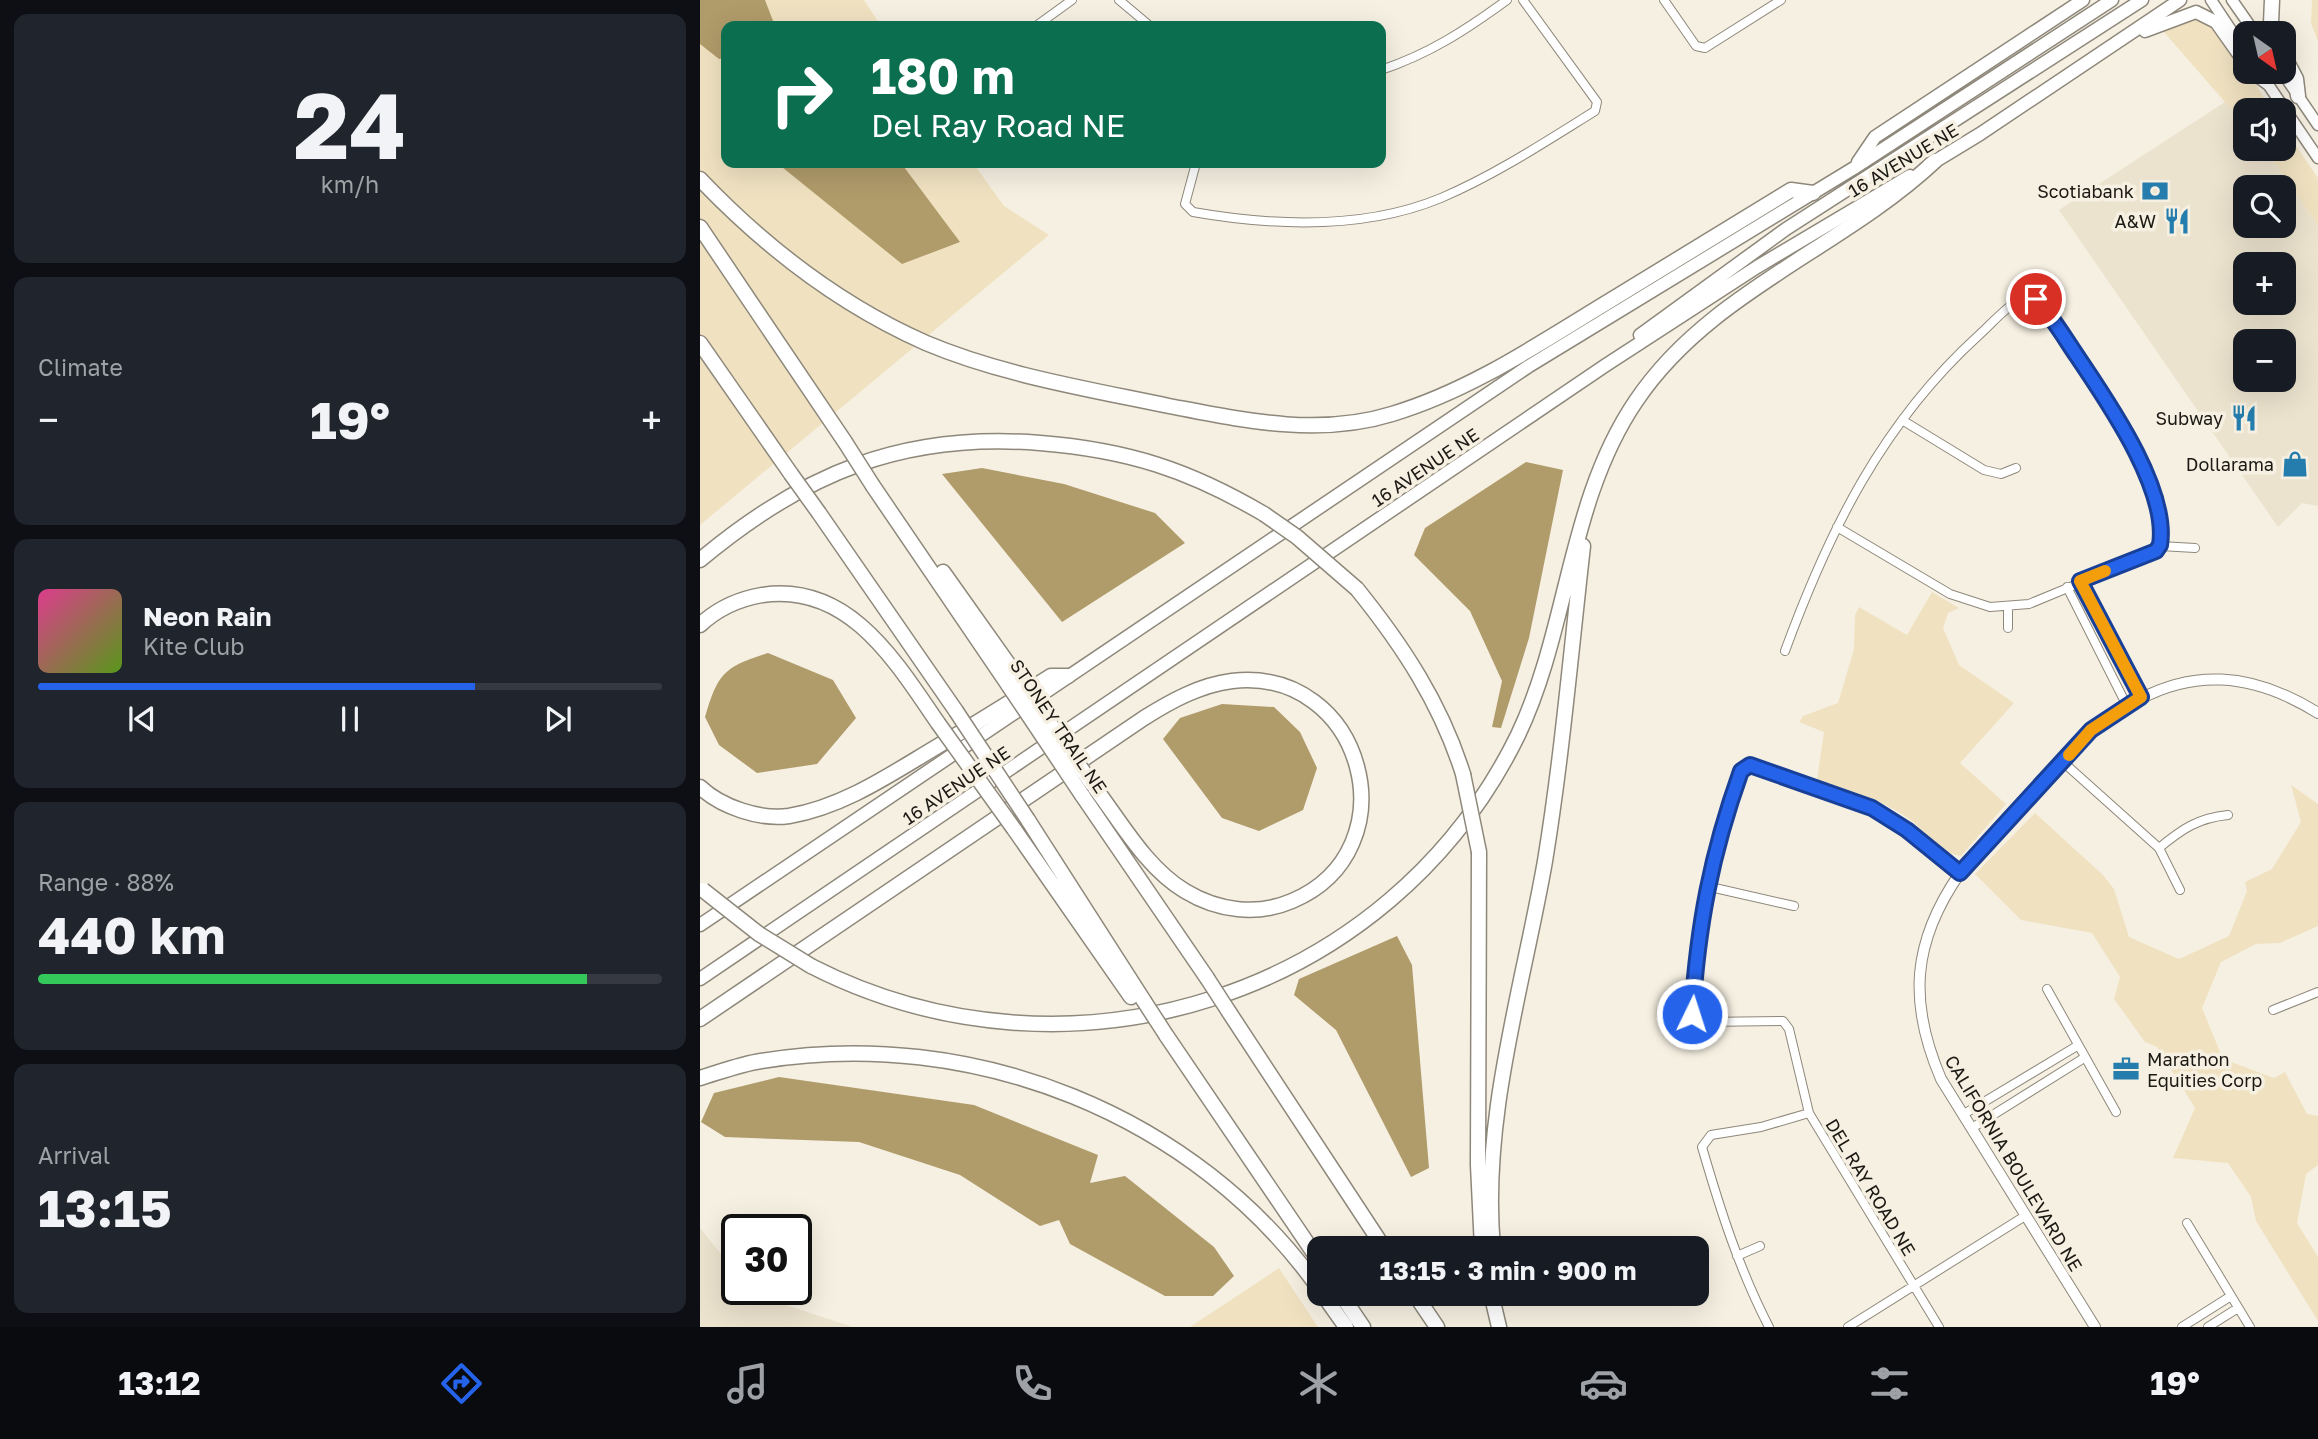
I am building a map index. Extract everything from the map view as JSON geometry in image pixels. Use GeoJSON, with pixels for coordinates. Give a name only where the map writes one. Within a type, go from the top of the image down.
{"type":"FeatureCollection","features":[{"type":"Feature","properties":{"kind":"highway"},"geometry":{"type":"LineString","coordinates":[[1854,168],[1875,137],[2083,0]]}},
{"type":"Feature","properties":{"kind":"highway","name":"16 AVENUE NE"},"geometry":{"type":"LineString","coordinates":[[700,925],[1528,366],[1854,168],[2112,0]]}},
{"type":"Feature","properties":{"kind":"highway"},"geometry":{"type":"LineString","coordinates":[[1605,365],[1658,319],[1786,229],[2142,0]]}},
{"type":"Feature","properties":{"kind":"highway","name":"16 AVENUE NE"},"geometry":{"type":"LineString","coordinates":[[700,979],[1605,365],[1757,267],[1935,161],[2128,37],[2180,0]]}},
{"type":"Feature","properties":{"kind":"highway"},"geometry":{"type":"LineString","coordinates":[[2271,21],[2272,0]]}},
{"type":"Feature","properties":{"kind":"highway"},"geometry":{"type":"LineString","coordinates":[[2128,37],[2196,12],[2216,22],[2233,46]]}},
{"type":"Feature","properties":{"kind":"highway"},"geometry":{"type":"LineString","coordinates":[[2296,79],[2298,96]]}},
{"type":"Feature","properties":{"kind":"highway"},"geometry":{"type":"LineString","coordinates":[[701,889],[759,934],[811,966],[870,992],[940,1013],[1030,1026],[1069,1026],[1134,1019],[1183,1008],[1227,994],[1301,961],[1347,932],[1424,866],[1446,844],[1498,769],[1531,703],[1597,478],[1612,443],[1635,402],[1665,363],[1698,331],[1903,191],[1935,161]]}},
{"type":"Feature","properties":{"kind":"highway"},"geometry":{"type":"LineString","coordinates":[[700,179],[735,215],[787,260],[855,304],[926,343],[1004,368],[1080,388],[1267,425],[1335,425],[1376,418],[1454,392],[1521,355],[1791,190],[1813,193]]}},
{"type":"Feature","properties":{"kind":"highway","name":"STONEY TRAIL NE"},"geometry":{"type":"LineString","coordinates":[[700,227],[857,461],[875,475],[878,487],[1014,683],[1082,796],[1207,978],[1376,1236]]}},
{"type":"Feature","properties":{"kind":"highway"},"geometry":{"type":"LineString","coordinates":[[700,342],[956,711],[1028,820],[1140,1002],[1162,1035],[1184,1060],[1307,1243]]}},
{"type":"Feature","properties":{"kind":"highway"},"geometry":{"type":"LineString","coordinates":[[700,560],[750,520],[788,496],[834,474],[878,457],[973,439],[1086,446],[1193,475],[1264,514],[1297,537],[1357,589],[1415,666],[1447,732],[1463,774],[1479,852],[1478,1165],[1481,1236]]}},
{"type":"Feature","properties":{"kind":"highway"},"geometry":{"type":"LineString","coordinates":[[1492,1236],[1490,1205],[1498,1109],[1547,847],[1584,534],[1597,478]]}},
{"type":"Feature","properties":{"kind":"highway"},"geometry":{"type":"LineString","coordinates":[[700,625],[713,614],[749,597],[779,593],[828,603],[858,622],[887,652],[1140,1002]]}},
{"type":"Feature","properties":{"kind":"highway"},"geometry":{"type":"LineString","coordinates":[[700,787],[724,802],[752,812],[786,816],[808,812],[878,782],[1051,676],[1068,676]]}},
{"type":"Feature","properties":{"kind":"highway"},"geometry":{"type":"LineString","coordinates":[[700,1020],[1144,718],[1177,699],[1211,686],[1247,680],[1280,685],[1295,691],[1331,715],[1354,751],[1359,769],[1361,811],[1345,855],[1317,887],[1281,906],[1243,910],[1210,904],[1170,880],[1153,865],[1092,784],[1014,683]]}},
{"type":"Feature","properties":{"kind":"highway"},"geometry":{"type":"LineString","coordinates":[[700,1078],[760,1061],[879,1053],[940,1059],[1018,1076],[1095,1105],[1190,1159],[1256,1216],[1307,1275]]}},
{"type":"Feature","properties":{"kind":"highway"},"geometry":{"type":"LineString","coordinates":[[1331,1306],[1346,1327]]}},
{"type":"Feature","properties":{"kind":"highway"},"geometry":{"type":"LineString","coordinates":[[1349,1306],[1363,1327]]}},
{"type":"Feature","properties":{"kind":"highway"},"geometry":{"type":"LineString","coordinates":[[1423,1306],[1437,1327]]}},
{"type":"Feature","properties":{"kind":"highway"},"geometry":{"type":"LineString","coordinates":[[1494,1306],[1499,1327]]}},
{"type":"Feature","properties":{"kind":"highway"},"geometry":{"type":"LineString","coordinates":[[1498,1306],[1499,1327]]}},
{"type":"Feature","properties":{"kind":"main road"},"geometry":{"type":"LineString","coordinates":[[2211,0],[2233,33]]}},
{"type":"Feature","properties":{"kind":"main road"},"geometry":{"type":"LineString","coordinates":[[2232,0],[2247,21]]}},
{"type":"Feature","properties":{"kind":"main road"},"geometry":{"type":"LineString","coordinates":[[2268,84],[2318,159]]}},
{"type":"Feature","properties":{"kind":"main road"},"geometry":{"type":"LineString","coordinates":[[2290,84],[2318,125]]}},
{"type":"Feature","properties":{"kind":"street"},"geometry":{"type":"LineString","coordinates":[[1044,21],[1072,0]]}},
{"type":"Feature","properties":{"kind":"street"},"geometry":{"type":"LineString","coordinates":[[1119,0],[1144,21]]}},
{"type":"Feature","properties":{"kind":"street"},"geometry":{"type":"LineString","coordinates":[[1386,68],[1413,60],[1450,41],[1507,0]]}},
{"type":"Feature","properties":{"kind":"street"},"geometry":{"type":"LineString","coordinates":[[1191,168],[1185,204],[1193,212],[1281,223],[1388,213],[1439,199],[1483,178],[1595,111],[1597,102],[1523,0]]}},
{"type":"Feature","properties":{"kind":"street"},"geometry":{"type":"LineString","coordinates":[[1664,0],[1696,46],[1705,48],[1781,0]]}},
{"type":"Feature","properties":{"kind":"street"},"geometry":{"type":"LineString","coordinates":[[1785,651],[1814,573],[1862,476],[1935,378],[2018,300],[2029,296],[2036,299],[2122,424],[2136,450],[2160,524],[2160,545]]}},
{"type":"Feature","properties":{"kind":"street"},"geometry":{"type":"LineString","coordinates":[[1902,420],[1984,470],[2001,474],[2016,468]]}},
{"type":"Feature","properties":{"kind":"street"},"geometry":{"type":"LineString","coordinates":[[1837,527],[1950,594],[1990,607],[2029,604],[2150,554],[2160,545],[2195,548]]}},
{"type":"Feature","properties":{"kind":"street"},"geometry":{"type":"LineString","coordinates":[[2080,581],[2141,697]]}},
{"type":"Feature","properties":{"kind":"street"},"geometry":{"type":"LineString","coordinates":[[2067,587],[2126,704]]}},
{"type":"Feature","properties":{"kind":"street"},"geometry":{"type":"LineString","coordinates":[[2008,607],[2008,628]]}},
{"type":"Feature","properties":{"kind":"street","name":"CALIFORNIA BOULEVARD NE"},"geometry":{"type":"LineString","coordinates":[[2095,1327],[1941,1079],[1927,1046],[1919,997],[1919,968],[1927,933],[1942,898],[1960,873],[2091,730],[2126,704],[2169,685],[2233,681],[2259,684],[2294,698],[2318,713]]}},
{"type":"Feature","properties":{"kind":"street"},"geometry":{"type":"LineString","coordinates":[[2063,762],[2159,848],[2180,890]]}},
{"type":"Feature","properties":{"kind":"street","name":"DEL RAY ROAD NE"},"geometry":{"type":"LineString","coordinates":[[1939,1327],[1809,1113],[1789,1029],[1783,1021],[1702,1022],[1692,1014],[1706,886],[1719,833],[1741,771],[1750,765],[1872,808],[1907,830],[1960,873]]}},
{"type":"Feature","properties":{"kind":"street"},"geometry":{"type":"LineString","coordinates":[[2159,848],[2184,827],[2204,818],[2228,815]]}},
{"type":"Feature","properties":{"kind":"street"},"geometry":{"type":"LineString","coordinates":[[1706,886],[1794,906]]}},
{"type":"Feature","properties":{"kind":"street"},"geometry":{"type":"LineString","coordinates":[[2048,989],[2077,1046],[2116,1112]]}},
{"type":"Feature","properties":{"kind":"street"},"geometry":{"type":"LineString","coordinates":[[2273,1010],[2318,992]]}},
{"type":"Feature","properties":{"kind":"street"},"geometry":{"type":"LineString","coordinates":[[1964,1114],[2077,1046]]}},
{"type":"Feature","properties":{"kind":"street"},"geometry":{"type":"LineString","coordinates":[[1972,1128],[2084,1058]]}},
{"type":"Feature","properties":{"kind":"street"},"geometry":{"type":"LineString","coordinates":[[1769,1327],[1737,1256],[1702,1147],[1711,1135],[1809,1113]]}},
{"type":"Feature","properties":{"kind":"street"},"geometry":{"type":"LineString","coordinates":[[1848,1327],[2025,1216]]}},
{"type":"Feature","properties":{"kind":"street"},"geometry":{"type":"LineString","coordinates":[[2187,1223],[2250,1327]]}},
{"type":"Feature","properties":{"kind":"street"},"geometry":{"type":"LineString","coordinates":[[1737,1256],[1760,1246]]}},
{"type":"Feature","properties":{"kind":"street"},"geometry":{"type":"LineString","coordinates":[[2182,1327],[2231,1296]]}},
{"type":"Feature","properties":{"kind":"street"},"geometry":{"type":"LineString","coordinates":[[2208,1327],[2238,1308]]}},
{"type":"Feature","properties":{"kind":"shaded area"},"geometry":{"type":"Polygon","coordinates":[[[700,0],[864,0],[878,21],[721,21],[721,168],[977,168],[1004,206],[1049,235],[700,525],[700,0]]]}},
{"type":"Feature","properties":{"kind":"shaded area"},"geometry":{"type":"Polygon","coordinates":[[[700,0],[765,0],[773,21],[721,21],[721,59],[700,44],[700,0]]]}},
{"type":"Feature","properties":{"kind":"shaded area"},"geometry":{"type":"Polygon","coordinates":[[[2312,0],[2318,0],[2318,42],[2311,23],[2312,0]]]}},
{"type":"Feature","properties":{"kind":"shaded area"},"geometry":{"type":"Polygon","coordinates":[[[2195,19],[2206,24],[2217,32],[2233,51],[2233,84],[2256,84],[2264,98],[2233,98],[2233,111],[2163,31],[2195,19]]]}},
{"type":"Feature","properties":{"kind":"shaded area"},"geometry":{"type":"Polygon","coordinates":[[[2225,102],[2233,111],[2233,161],[2273,161],[2283,175],[2233,175],[2233,238],[2296,238],[2296,193],[2318,225],[2318,506],[2302,503],[2278,527],[2059,210],[2225,102]]]}},
{"type":"Feature","properties":{"kind":"shaded area"},"geometry":{"type":"Polygon","coordinates":[[[2296,146],[2318,178],[2318,225],[2296,193],[2296,175],[2283,175],[2273,161],[2296,161],[2296,146]]]}},
{"type":"Feature","properties":{"kind":"shaded area"},"geometry":{"type":"Polygon","coordinates":[[[783,168],[905,168],[960,242],[902,264],[783,168]]]}},
{"type":"Feature","properties":{"kind":"shaded area"},"geometry":{"type":"Polygon","coordinates":[[[1526,462],[1563,470],[1529,638],[1501,728],[1492,727],[1502,681],[1470,611],[1414,555],[1425,528],[1526,462]]]}},
{"type":"Feature","properties":{"kind":"shaded area"},"geometry":{"type":"Polygon","coordinates":[[[982,468],[1064,484],[1155,513],[1185,543],[1062,622],[942,474],[982,468]]]}},
{"type":"Feature","properties":{"kind":"shaded area"},"geometry":{"type":"Polygon","coordinates":[[[1932,592],[1959,608],[1948,613],[1943,628],[1959,665],[2014,703],[1960,763],[2006,804],[1961,856],[1940,847],[1913,822],[1891,808],[1817,780],[1824,732],[1799,722],[1803,716],[1838,703],[1854,649],[1855,615],[1859,607],[1907,635],[1932,592]]]}},
{"type":"Feature","properties":{"kind":"shaded area"},"geometry":{"type":"Polygon","coordinates":[[[768,653],[833,680],[856,718],[817,764],[757,773],[719,745],[705,717],[714,690],[725,674],[741,663],[768,653]]]}},
{"type":"Feature","properties":{"kind":"shaded area"},"geometry":{"type":"Polygon","coordinates":[[[1222,704],[1274,707],[1300,732],[1317,768],[1303,810],[1259,831],[1222,818],[1163,739],[1180,718],[1222,704]]]}},
{"type":"Feature","properties":{"kind":"shaded area"},"geometry":{"type":"Polygon","coordinates":[[[2291,785],[2318,804],[2318,926],[2280,943],[2256,944],[2221,962],[2202,1008],[2223,1059],[2274,1078],[2285,1072],[2307,1114],[2318,1116],[2318,1165],[2306,1174],[2297,1223],[2318,1257],[2318,1321],[2256,1221],[2251,1197],[2228,1163],[2173,1158],[2195,1108],[2157,1047],[2145,1042],[2114,999],[2120,977],[2092,933],[2021,920],[1975,874],[2035,813],[2103,875],[2114,889],[2129,937],[2179,959],[2229,936],[2247,891],[2245,882],[2272,869],[2301,822],[2291,785]]]}},
{"type":"Feature","properties":{"kind":"shaded area"},"geometry":{"type":"Polygon","coordinates":[[[1397,936],[1412,965],[1429,1168],[1411,1177],[1336,1030],[1294,995],[1299,979],[1397,936]]]}},
{"type":"Feature","properties":{"kind":"shaded area"},"geometry":{"type":"Polygon","coordinates":[[[779,1077],[974,1105],[1098,1155],[1090,1183],[1125,1176],[1214,1247],[1234,1276],[1213,1296],[1165,1296],[1070,1244],[1059,1220],[1040,1226],[960,1175],[859,1142],[725,1137],[701,1122],[714,1093],[779,1077]]]}},
{"type":"Feature","properties":{"kind":"shaded area"},"geometry":{"type":"Polygon","coordinates":[[[700,1228],[721,1254],[721,1305],[786,1305],[853,1327],[700,1327],[700,1228]]]}},
{"type":"Feature","properties":{"kind":"shaded area"},"geometry":{"type":"Polygon","coordinates":[[[1279,1268],[1318,1327],[1190,1327],[1279,1268]]]}},
{"type":"Feature","properties":{"kind":"slow traffic"},"geometry":{"type":"LineString","coordinates":[[2069,755],[2091,730],[2126,704],[2141,697],[2080,581],[2105,571]]}},
{"type":"Feature","properties":{"kind":"place","name":"Scotiabank"},"geometry":{"type":"Point","coordinates":[2155,191]}},
{"type":"Feature","properties":{"kind":"place","name":"A&W"},"geometry":{"type":"Point","coordinates":[2177,221]}},
{"type":"Feature","properties":{"kind":"place","name":"Subway"},"geometry":{"type":"Point","coordinates":[2244,418]}},
{"type":"Feature","properties":{"kind":"place","name":"Dollarama"},"geometry":{"type":"Point","coordinates":[2295,464]}},
{"type":"Feature","properties":{"kind":"place","name":"Marathon Equities Corp"},"geometry":{"type":"Point","coordinates":[2126,1069]}},
{"type":"Feature","properties":{"kind":"route"},"geometry":{"type":"LineString","coordinates":[[1692,1014],[1696,955],[1706,886],[1719,833],[1741,771],[1750,765],[1872,808],[1907,830],[1960,873],[2091,730],[2126,704],[2141,697],[2080,581],[2156,551],[2162,536],[2160,524],[2136,450],[2122,424],[2036,299]]}}]}
